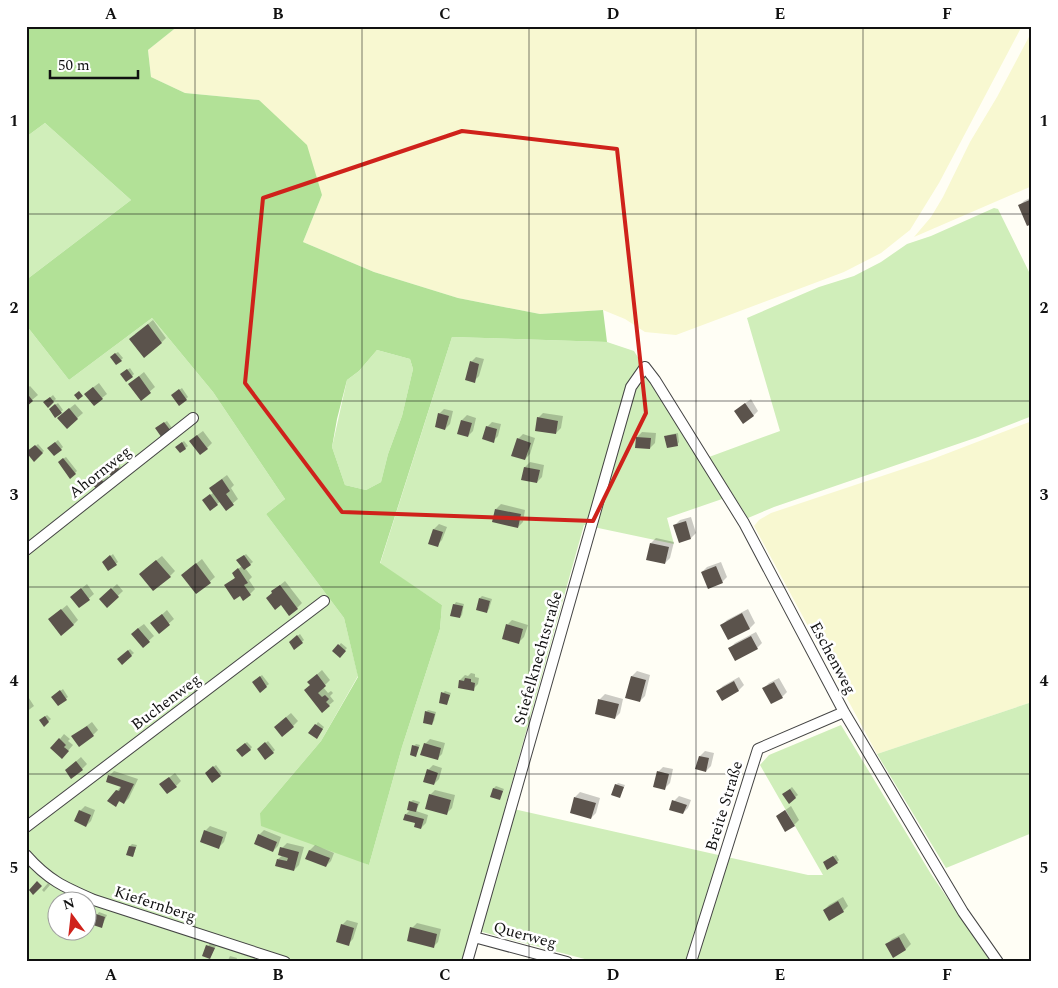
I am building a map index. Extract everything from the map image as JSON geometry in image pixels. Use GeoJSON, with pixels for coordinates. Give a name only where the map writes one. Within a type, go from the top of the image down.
{"type":"FeatureCollection","features":[{"type":"Feature","properties":{"kind":"street","name":"Eschenweg"},"geometry":{"type":"LineString","coordinates":[[645,367],[744,523],[844,712],[963,912],[998,962]]}},
{"type":"Feature","properties":{"kind":"street","name":"Stiefelknechtstraße"},"geometry":{"type":"LineString","coordinates":[[467,962],[631,387],[645,367]]}},
{"type":"Feature","properties":{"kind":"street","name":"Ahornweg"},"geometry":{"type":"LineString","coordinates":[[26,550],[193,418]]}},
{"type":"Feature","properties":{"kind":"street","name":"Buchenweg"},"geometry":{"type":"LineString","coordinates":[[26,827],[324,602]]}},
{"type":"Feature","properties":{"kind":"street","name":"Breite Straße"},"geometry":{"type":"LineString","coordinates":[[691,962],[758,749],[844,712]]}},
{"type":"Feature","properties":{"kind":"street","name":"Kiefernberg"},"geometry":{"type":"LineString","coordinates":[[26,855],[48,877],[94,900],[285,962]]}},
{"type":"Feature","properties":{"kind":"street","name":"Querweg"},"geometry":{"type":"LineString","coordinates":[[474,937],[567,962]]}},
{"type":"Feature","properties":{"kind":"highlighted area"},"geometry":{"type":"Polygon","coordinates":[[[462,131],[617,149],[646,413],[593,521],[342,512],[245,383],[263,198],[462,131]]]}},
{"type":"Feature","properties":{"kind":"green space"},"geometry":{"type":"Polygon","coordinates":[[[26,26],[178,26],[148,50],[151,77],[185,93],[259,100],[307,145],[322,195],[303,242],[374,272],[458,298],[540,314],[603,310],[607,342],[452,337],[380,563],[442,605],[440,629],[402,747],[369,865],[261,826],[260,813],[321,741],[358,677],[344,618],[266,514],[285,499],[213,392],[152,318],[69,380],[26,325],[26,280],[131,200],[45,123],[26,137],[26,26]],[[377,350],[359,371],[347,380],[332,447],[345,485],[366,490],[381,482],[388,454],[402,416],[413,369],[410,359],[377,350]]]}},
{"type":"Feature","properties":{"kind":"green space"},"geometry":{"type":"Polygon","coordinates":[[[178,26],[1022,26],[939,183],[910,230],[881,253],[844,272],[676,335],[645,332],[625,319],[603,310],[540,314],[458,298],[374,272],[303,242],[322,195],[259,100],[185,93],[151,77],[148,50],[178,26]]]}},
{"type":"Feature","properties":{"kind":"green space"},"geometry":{"type":"Polygon","coordinates":[[[1032,31],[1032,186],[914,237],[931,217],[943,197],[970,142],[997,97],[1032,31]]]}},
{"type":"Feature","properties":{"kind":"green space"},"geometry":{"type":"Polygon","coordinates":[[[45,123],[131,200],[26,280],[26,137],[45,123]]]}},
{"type":"Feature","properties":{"kind":"green space"},"geometry":{"type":"Polygon","coordinates":[[[994,208],[998,209],[1032,278],[1032,416],[978,437],[774,507],[748,518],[709,457],[780,431],[747,318],[819,287],[854,276],[881,262],[907,244],[931,236],[994,208]]]}},
{"type":"Feature","properties":{"kind":"green space"},"geometry":{"type":"Polygon","coordinates":[[[152,318],[213,392],[285,499],[266,514],[344,618],[358,676],[321,741],[260,813],[369,865],[402,747],[440,629],[442,605],[380,564],[452,337],[607,342],[634,351],[725,498],[667,518],[674,544],[584,525],[505,807],[808,875],[823,875],[760,765],[769,755],[841,725],[931,874],[991,962],[596,962],[471,929],[462,962],[26,962],[26,325],[69,380],[152,318]]]}},
{"type":"Feature","properties":{"kind":"green space"},"geometry":{"type":"Polygon","coordinates":[[[377,350],[410,359],[413,369],[402,416],[388,454],[381,482],[366,490],[345,485],[332,447],[347,380],[359,371],[377,350]]]}},
{"type":"Feature","properties":{"kind":"green space"},"geometry":{"type":"Polygon","coordinates":[[[1032,421],[1032,702],[877,754],[754,526],[759,520],[771,513],[930,460],[1032,421]]]}},
{"type":"Feature","properties":{"kind":"green space"},"geometry":{"type":"Polygon","coordinates":[[[1032,702],[1032,833],[946,868],[877,754],[1032,702]]]}},
{"type":"Feature","properties":{"kind":"building"},"geometry":{"type":"Polygon","coordinates":[[[1032,199],[1032,224],[1027,226],[1018,205],[1032,199]]]}},
{"type":"Feature","properties":{"kind":"building"},"geometry":{"type":"Polygon","coordinates":[[[148,324],[162,343],[144,358],[129,339],[148,324]]]}},
{"type":"Feature","properties":{"kind":"building"},"geometry":{"type":"Polygon","coordinates":[[[115,353],[122,361],[116,365],[110,357],[115,353]]]}},
{"type":"Feature","properties":{"kind":"building"},"geometry":{"type":"Polygon","coordinates":[[[470,361],[479,364],[475,383],[465,380],[470,361]]]}},
{"type":"Feature","properties":{"kind":"building"},"geometry":{"type":"Polygon","coordinates":[[[127,369],[133,377],[126,382],[120,374],[127,369]]]}},
{"type":"Feature","properties":{"kind":"building"},"geometry":{"type":"Polygon","coordinates":[[[139,376],[151,393],[141,401],[128,384],[139,376]]]}},
{"type":"Feature","properties":{"kind":"building"},"geometry":{"type":"Polygon","coordinates":[[[93,387],[103,399],[94,406],[84,394],[93,387]]]}},
{"type":"Feature","properties":{"kind":"building"},"geometry":{"type":"Polygon","coordinates":[[[179,389],[187,400],[179,406],[171,395],[179,389]]]}},
{"type":"Feature","properties":{"kind":"building"},"geometry":{"type":"Polygon","coordinates":[[[79,391],[83,396],[78,400],[74,395],[79,391]]]}},
{"type":"Feature","properties":{"kind":"building"},"geometry":{"type":"Polygon","coordinates":[[[26,392],[33,401],[26,407],[26,392]]]}},
{"type":"Feature","properties":{"kind":"building"},"geometry":{"type":"Polygon","coordinates":[[[50,397],[54,402],[48,408],[43,402],[50,397]]]}},
{"type":"Feature","properties":{"kind":"building"},"geometry":{"type":"Polygon","coordinates":[[[745,403],[754,416],[743,424],[734,411],[745,403]]]}},
{"type":"Feature","properties":{"kind":"building"},"geometry":{"type":"Polygon","coordinates":[[[55,404],[62,413],[55,418],[49,409],[55,404]]]}},
{"type":"Feature","properties":{"kind":"building"},"geometry":{"type":"Polygon","coordinates":[[[69,408],[78,419],[67,429],[57,418],[69,408]]]}},
{"type":"Feature","properties":{"kind":"building"},"geometry":{"type":"Polygon","coordinates":[[[438,413],[449,416],[445,430],[435,427],[438,413]]]}},
{"type":"Feature","properties":{"kind":"building"},"geometry":{"type":"Polygon","coordinates":[[[537,417],[558,421],[556,434],[535,431],[537,417]]]}},
{"type":"Feature","properties":{"kind":"building"},"geometry":{"type":"Polygon","coordinates":[[[461,420],[472,423],[468,437],[457,434],[461,420]]]}},
{"type":"Feature","properties":{"kind":"building"},"geometry":{"type":"Polygon","coordinates":[[[164,422],[171,431],[162,438],[155,428],[164,422]]]}},
{"type":"Feature","properties":{"kind":"building"},"geometry":{"type":"Polygon","coordinates":[[[486,426],[497,429],[494,443],[482,439],[486,426]]]}},
{"type":"Feature","properties":{"kind":"building"},"geometry":{"type":"Polygon","coordinates":[[[676,434],[678,446],[667,448],[664,436],[676,434]]]}},
{"type":"Feature","properties":{"kind":"building"},"geometry":{"type":"Polygon","coordinates":[[[197,435],[208,449],[200,455],[189,441],[197,435]]]}},
{"type":"Feature","properties":{"kind":"building"},"geometry":{"type":"Polygon","coordinates":[[[636,437],[651,438],[650,449],[635,448],[636,437]]]}},
{"type":"Feature","properties":{"kind":"building"},"geometry":{"type":"Polygon","coordinates":[[[517,438],[531,443],[525,460],[511,456],[517,438]]]}},
{"type":"Feature","properties":{"kind":"building"},"geometry":{"type":"Polygon","coordinates":[[[55,442],[62,450],[54,456],[47,448],[55,442]]]}},
{"type":"Feature","properties":{"kind":"building"},"geometry":{"type":"Polygon","coordinates":[[[182,442],[186,449],[180,453],[175,447],[182,442]]]}},
{"type":"Feature","properties":{"kind":"building"},"geometry":{"type":"Polygon","coordinates":[[[35,445],[43,453],[34,462],[26,452],[35,445]]]}},
{"type":"Feature","properties":{"kind":"building"},"geometry":{"type":"Polygon","coordinates":[[[63,458],[76,474],[70,479],[58,462],[63,458]]]}},
{"type":"Feature","properties":{"kind":"building"},"geometry":{"type":"Polygon","coordinates":[[[114,462],[120,470],[112,477],[105,469],[114,462]]]}},
{"type":"Feature","properties":{"kind":"building"},"geometry":{"type":"Polygon","coordinates":[[[524,467],[540,470],[537,483],[521,480],[524,467]]]}},
{"type":"Feature","properties":{"kind":"building"},"geometry":{"type":"Polygon","coordinates":[[[96,472],[105,484],[97,490],[88,478],[96,472]]]}},
{"type":"Feature","properties":{"kind":"building"},"geometry":{"type":"Polygon","coordinates":[[[222,479],[230,491],[226,494],[234,505],[226,511],[209,488],[222,479]]]}},
{"type":"Feature","properties":{"kind":"building"},"geometry":{"type":"Polygon","coordinates":[[[210,494],[218,505],[210,511],[202,500],[210,494]]]}},
{"type":"Feature","properties":{"kind":"building"},"geometry":{"type":"Polygon","coordinates":[[[495,509],[521,514],[518,528],[492,522],[495,509]]]}},
{"type":"Feature","properties":{"kind":"building"},"geometry":{"type":"Polygon","coordinates":[[[686,521],[691,539],[679,543],[673,525],[686,521]]]}},
{"type":"Feature","properties":{"kind":"building"},"geometry":{"type":"Polygon","coordinates":[[[433,529],[443,532],[438,547],[428,544],[433,529]]]}},
{"type":"Feature","properties":{"kind":"building"},"geometry":{"type":"Polygon","coordinates":[[[650,543],[669,547],[665,564],[646,560],[650,543]]]}},
{"type":"Feature","properties":{"kind":"building"},"geometry":{"type":"Polygon","coordinates":[[[110,555],[117,565],[108,571],[102,562],[110,555]]]}},
{"type":"Feature","properties":{"kind":"building"},"geometry":{"type":"Polygon","coordinates":[[[244,555],[251,565],[244,570],[236,560],[244,555]]]}},
{"type":"Feature","properties":{"kind":"building"},"geometry":{"type":"Polygon","coordinates":[[[156,560],[171,577],[153,591],[139,574],[156,560]]]}},
{"type":"Feature","properties":{"kind":"building"},"geometry":{"type":"Polygon","coordinates":[[[196,563],[211,583],[196,594],[181,575],[196,563]]]}},
{"type":"Feature","properties":{"kind":"building"},"geometry":{"type":"Polygon","coordinates":[[[716,566],[723,583],[708,589],[701,572],[716,566]]]}},
{"type":"Feature","properties":{"kind":"building"},"geometry":{"type":"Polygon","coordinates":[[[238,568],[248,583],[244,585],[251,595],[243,601],[240,596],[234,600],[224,585],[235,578],[232,573],[238,568]]]}},
{"type":"Feature","properties":{"kind":"building"},"geometry":{"type":"Polygon","coordinates":[[[280,585],[298,609],[289,616],[281,605],[275,610],[266,598],[272,593],[271,591],[280,585]]]}},
{"type":"Feature","properties":{"kind":"building"},"geometry":{"type":"Polygon","coordinates":[[[81,588],[90,600],[79,608],[70,597],[81,588]]]}},
{"type":"Feature","properties":{"kind":"building"},"geometry":{"type":"Polygon","coordinates":[[[111,588],[119,597],[107,608],[99,599],[111,588]]]}},
{"type":"Feature","properties":{"kind":"building"},"geometry":{"type":"Polygon","coordinates":[[[479,598],[490,601],[487,613],[476,610],[479,598]]]}},
{"type":"Feature","properties":{"kind":"building"},"geometry":{"type":"Polygon","coordinates":[[[453,604],[463,606],[460,618],[450,616],[453,604]]]}},
{"type":"Feature","properties":{"kind":"building"},"geometry":{"type":"Polygon","coordinates":[[[61,609],[74,625],[61,636],[48,619],[61,609]]]}},
{"type":"Feature","properties":{"kind":"building"},"geometry":{"type":"Polygon","coordinates":[[[742,613],[750,629],[728,640],[720,625],[742,613]]]}},
{"type":"Feature","properties":{"kind":"building"},"geometry":{"type":"Polygon","coordinates":[[[162,614],[170,625],[159,634],[150,623],[162,614]]]}},
{"type":"Feature","properties":{"kind":"building"},"geometry":{"type":"Polygon","coordinates":[[[506,624],[523,629],[519,644],[502,639],[506,624]]]}},
{"type":"Feature","properties":{"kind":"building"},"geometry":{"type":"Polygon","coordinates":[[[138,628],[150,642],[143,648],[131,634],[138,628]]]}},
{"type":"Feature","properties":{"kind":"building"},"geometry":{"type":"Polygon","coordinates":[[[297,635],[303,643],[294,650],[289,642],[297,635]]]}},
{"type":"Feature","properties":{"kind":"building"},"geometry":{"type":"Polygon","coordinates":[[[751,636],[758,649],[735,661],[728,648],[751,636]]]}},
{"type":"Feature","properties":{"kind":"building"},"geometry":{"type":"Polygon","coordinates":[[[338,644],[346,651],[340,658],[332,651],[338,644]]]}},
{"type":"Feature","properties":{"kind":"building"},"geometry":{"type":"Polygon","coordinates":[[[128,650],[132,656],[122,665],[117,659],[128,650]]]}},
{"type":"Feature","properties":{"kind":"building"},"geometry":{"type":"Polygon","coordinates":[[[317,674],[326,686],[318,693],[322,697],[325,695],[329,699],[326,702],[330,706],[322,713],[304,690],[310,685],[307,682],[317,674]]]}},
{"type":"Feature","properties":{"kind":"building"},"geometry":{"type":"Polygon","coordinates":[[[260,676],[267,687],[260,693],[252,682],[260,676]]]}},
{"type":"Feature","properties":{"kind":"building"},"geometry":{"type":"Polygon","coordinates":[[[631,676],[646,680],[640,702],[625,698],[631,676]]]}},
{"type":"Feature","properties":{"kind":"building"},"geometry":{"type":"Polygon","coordinates":[[[465,678],[471,679],[471,682],[475,683],[474,691],[458,688],[459,680],[464,681],[465,678]]]}},
{"type":"Feature","properties":{"kind":"building"},"geometry":{"type":"Polygon","coordinates":[[[734,681],[739,691],[722,701],[716,691],[734,681]]]}},
{"type":"Feature","properties":{"kind":"building"},"geometry":{"type":"Polygon","coordinates":[[[774,682],[783,698],[771,704],[762,688],[774,682]]]}},
{"type":"Feature","properties":{"kind":"building"},"geometry":{"type":"Polygon","coordinates":[[[60,690],[67,700],[58,706],[51,697],[60,690]]]}},
{"type":"Feature","properties":{"kind":"building"},"geometry":{"type":"Polygon","coordinates":[[[441,692],[450,695],[447,705],[439,703],[441,692]]]}},
{"type":"Feature","properties":{"kind":"building"},"geometry":{"type":"Polygon","coordinates":[[[598,699],[619,704],[615,719],[595,714],[598,699]]]}},
{"type":"Feature","properties":{"kind":"building"},"geometry":{"type":"Polygon","coordinates":[[[425,711],[435,714],[432,725],[423,723],[425,711]]]}},
{"type":"Feature","properties":{"kind":"building"},"geometry":{"type":"Polygon","coordinates":[[[45,716],[49,722],[44,727],[39,720],[45,716]]]}},
{"type":"Feature","properties":{"kind":"building"},"geometry":{"type":"Polygon","coordinates":[[[286,717],[294,727],[282,737],[274,727],[286,717]]]}},
{"type":"Feature","properties":{"kind":"building"},"geometry":{"type":"Polygon","coordinates":[[[315,724],[323,729],[317,739],[308,733],[315,724]]]}},
{"type":"Feature","properties":{"kind":"building"},"geometry":{"type":"Polygon","coordinates":[[[87,726],[94,736],[79,747],[71,736],[87,726]]]}},
{"type":"Feature","properties":{"kind":"building"},"geometry":{"type":"Polygon","coordinates":[[[59,738],[66,745],[64,747],[69,751],[62,759],[50,748],[59,738]]]}},
{"type":"Feature","properties":{"kind":"building"},"geometry":{"type":"Polygon","coordinates":[[[265,742],[274,753],[265,760],[257,749],[265,742]]]}},
{"type":"Feature","properties":{"kind":"building"},"geometry":{"type":"Polygon","coordinates":[[[245,743],[251,750],[242,757],[236,750],[245,743]]]}},
{"type":"Feature","properties":{"kind":"building"},"geometry":{"type":"Polygon","coordinates":[[[424,743],[441,748],[438,760],[420,755],[424,743]]]}},
{"type":"Feature","properties":{"kind":"building"},"geometry":{"type":"Polygon","coordinates":[[[412,745],[419,747],[416,757],[410,755],[412,745]]]}},
{"type":"Feature","properties":{"kind":"building"},"geometry":{"type":"Polygon","coordinates":[[[699,756],[709,758],[706,772],[695,769],[699,756]]]}},
{"type":"Feature","properties":{"kind":"building"},"geometry":{"type":"Polygon","coordinates":[[[76,761],[83,770],[71,779],[65,770],[76,761]]]}},
{"type":"Feature","properties":{"kind":"building"},"geometry":{"type":"Polygon","coordinates":[[[213,766],[221,776],[212,783],[205,773],[213,766]]]}},
{"type":"Feature","properties":{"kind":"building"},"geometry":{"type":"Polygon","coordinates":[[[427,769],[438,773],[434,785],[423,782],[427,769]]]}},
{"type":"Feature","properties":{"kind":"building"},"geometry":{"type":"Polygon","coordinates":[[[657,771],[669,774],[665,790],[653,787],[657,771]]]}},
{"type":"Feature","properties":{"kind":"building"},"geometry":{"type":"Polygon","coordinates":[[[108,775],[134,784],[124,804],[119,801],[116,807],[107,801],[121,787],[106,782],[108,775]]]}},
{"type":"Feature","properties":{"kind":"building"},"geometry":{"type":"Polygon","coordinates":[[[169,777],[177,787],[167,794],[159,784],[169,777]]]}},
{"type":"Feature","properties":{"kind":"building"},"geometry":{"type":"Polygon","coordinates":[[[615,784],[624,787],[620,798],[611,795],[615,784]]]}},
{"type":"Feature","properties":{"kind":"building"},"geometry":{"type":"Polygon","coordinates":[[[493,788],[503,791],[500,800],[490,797],[493,788]]]}},
{"type":"Feature","properties":{"kind":"building"},"geometry":{"type":"Polygon","coordinates":[[[790,789],[796,798],[789,804],[782,794],[790,789]]]}},
{"type":"Feature","properties":{"kind":"building"},"geometry":{"type":"Polygon","coordinates":[[[429,794],[451,800],[447,815],[425,809],[429,794]]]}},
{"type":"Feature","properties":{"kind":"building"},"geometry":{"type":"Polygon","coordinates":[[[574,797],[596,803],[591,819],[570,813],[574,797]]]}},
{"type":"Feature","properties":{"kind":"building"},"geometry":{"type":"Polygon","coordinates":[[[672,800],[687,805],[683,814],[669,810],[672,800]]]}},
{"type":"Feature","properties":{"kind":"building"},"geometry":{"type":"Polygon","coordinates":[[[409,801],[418,804],[416,812],[407,810],[409,801]]]}},
{"type":"Feature","properties":{"kind":"building"},"geometry":{"type":"Polygon","coordinates":[[[79,810],[91,815],[86,827],[74,821],[79,810]]]}},
{"type":"Feature","properties":{"kind":"building"},"geometry":{"type":"Polygon","coordinates":[[[785,810],[795,826],[785,832],[776,816],[785,810]]]}},
{"type":"Feature","properties":{"kind":"building"},"geometry":{"type":"Polygon","coordinates":[[[405,814],[424,819],[421,829],[414,827],[415,823],[403,820],[405,814]]]}},
{"type":"Feature","properties":{"kind":"building"},"geometry":{"type":"Polygon","coordinates":[[[204,830],[223,837],[219,849],[200,842],[204,830]]]}},
{"type":"Feature","properties":{"kind":"building"},"geometry":{"type":"Polygon","coordinates":[[[258,834],[277,842],[273,852],[254,844],[258,834]]]}},
{"type":"Feature","properties":{"kind":"building"},"geometry":{"type":"Polygon","coordinates":[[[129,846],[136,847],[133,857],[126,855],[129,846]]]}},
{"type":"Feature","properties":{"kind":"building"},"geometry":{"type":"Polygon","coordinates":[[[280,847],[299,852],[294,871],[275,866],[277,859],[287,861],[288,858],[278,855],[280,847]]]}},
{"type":"Feature","properties":{"kind":"building"},"geometry":{"type":"Polygon","coordinates":[[[309,850],[330,858],[326,867],[305,859],[309,850]]]}},
{"type":"Feature","properties":{"kind":"building"},"geometry":{"type":"Polygon","coordinates":[[[833,856],[838,863],[827,870],[823,862],[833,856]]]}},
{"type":"Feature","properties":{"kind":"building"},"geometry":{"type":"Polygon","coordinates":[[[37,881],[42,886],[33,895],[29,890],[37,881]]]}},
{"type":"Feature","properties":{"kind":"building"},"geometry":{"type":"Polygon","coordinates":[[[838,901],[844,912],[829,921],[823,910],[838,901]]]}},
{"type":"Feature","properties":{"kind":"building"},"geometry":{"type":"Polygon","coordinates":[[[98,915],[105,917],[102,928],[98,927],[98,915]]]}},
{"type":"Feature","properties":{"kind":"building"},"geometry":{"type":"Polygon","coordinates":[[[341,924],[354,928],[349,946],[336,942],[341,924]]]}},
{"type":"Feature","properties":{"kind":"building"},"geometry":{"type":"Polygon","coordinates":[[[410,927],[437,934],[434,948],[407,941],[410,927]]]}},
{"type":"Feature","properties":{"kind":"building"},"geometry":{"type":"Polygon","coordinates":[[[899,937],[906,950],[893,958],[885,944],[899,937]]]}},
{"type":"Feature","properties":{"kind":"building"},"geometry":{"type":"Polygon","coordinates":[[[206,945],[215,948],[210,959],[202,956],[206,945]]]}}]}
